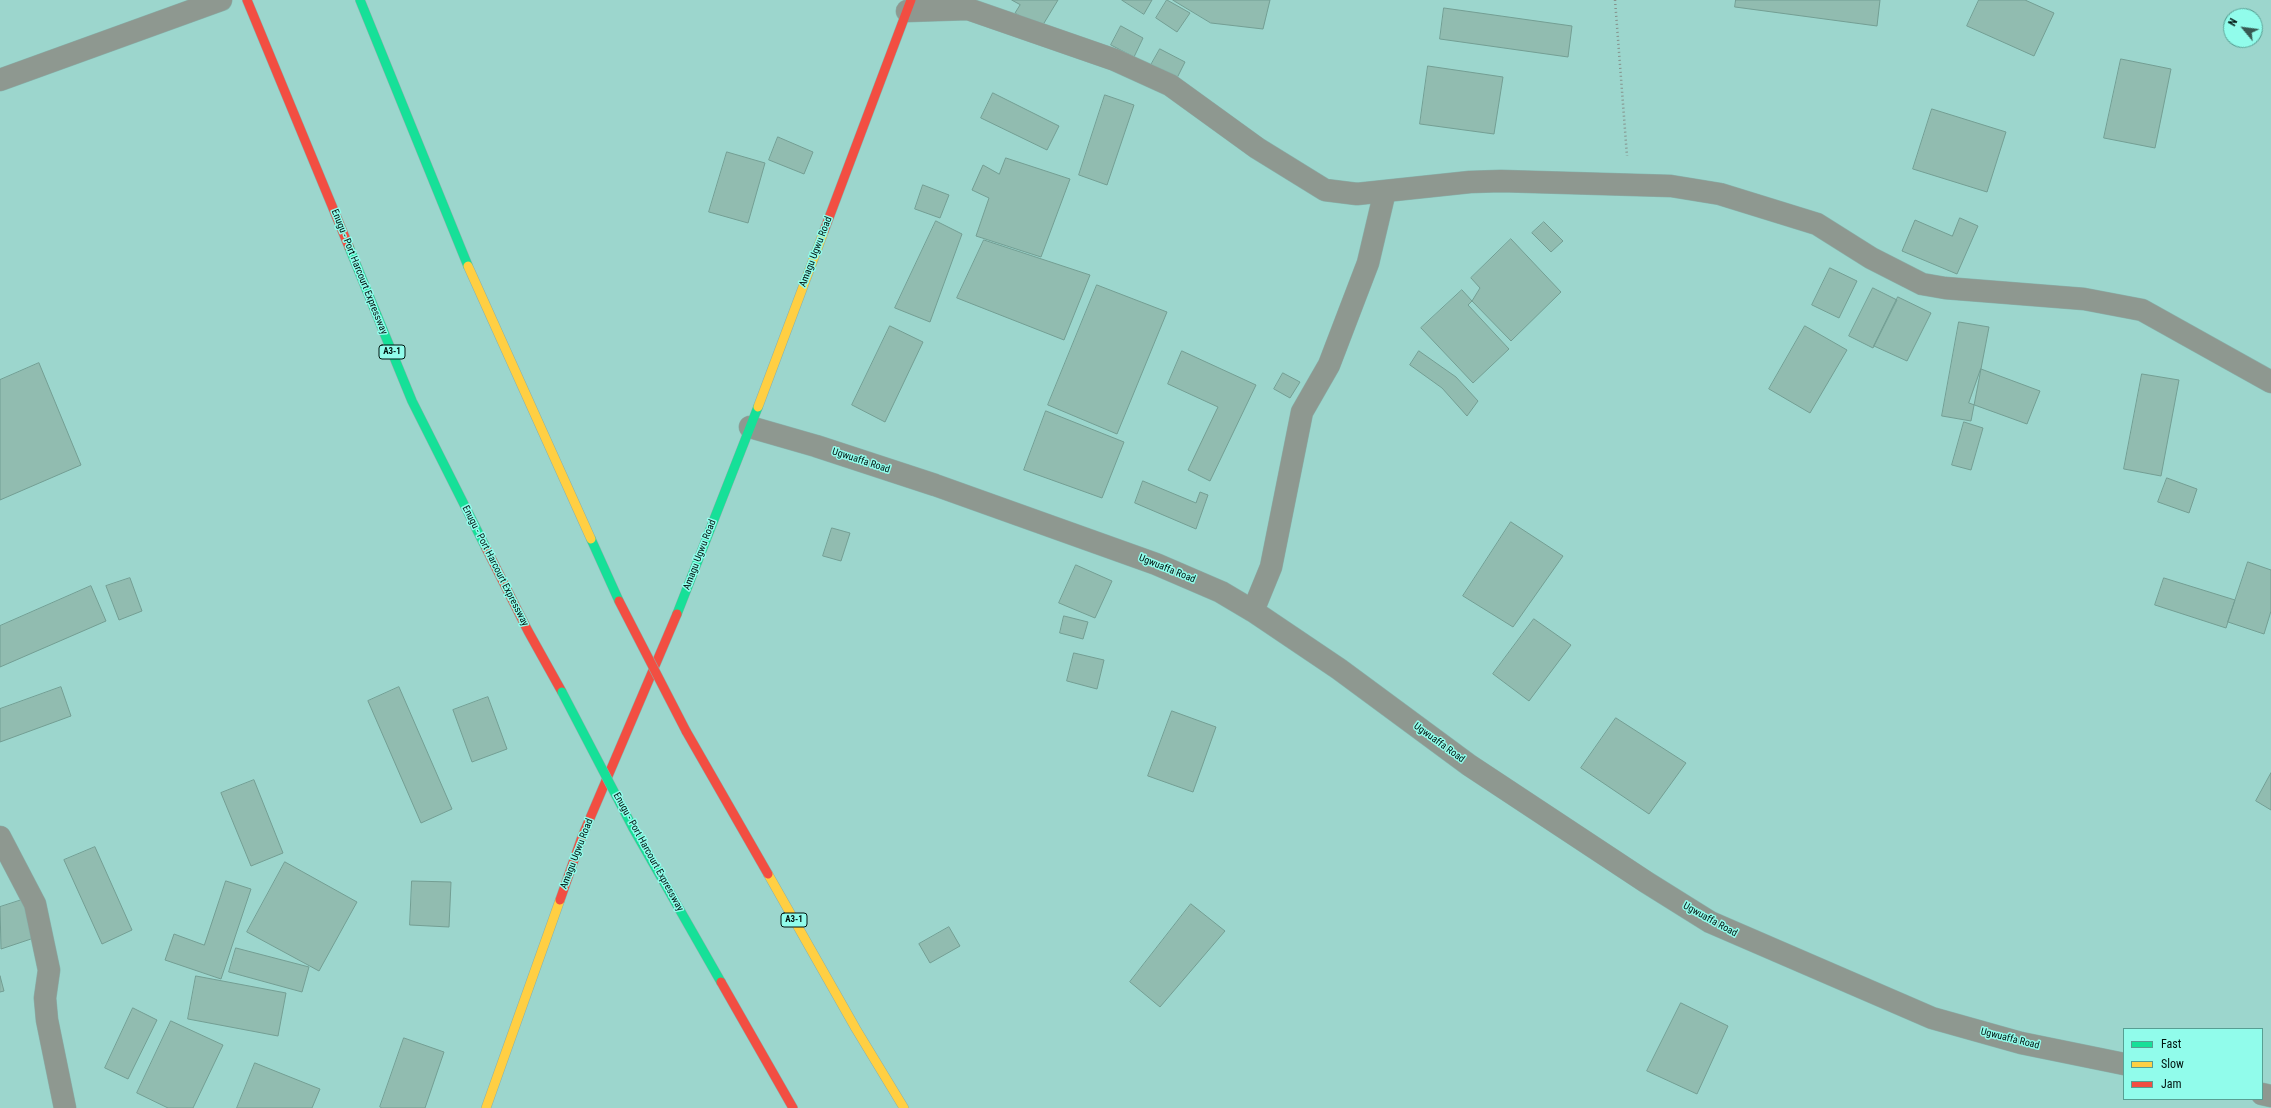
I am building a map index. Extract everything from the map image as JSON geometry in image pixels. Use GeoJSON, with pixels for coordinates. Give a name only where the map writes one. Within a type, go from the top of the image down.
{"type":"FeatureCollection","features":[{"type":"Feature","properties":{"kind":"main road","name":"Enugu - Port Harcourt Expressway"},"geometry":{"type":"LineString","coordinates":[[247,0],[412,401],[528,631],[562,692],[633,828],[794,1108]]}},
{"type":"Feature","properties":{"kind":"main road","name":"A3-1"},"geometry":{"type":"LineString","coordinates":[[360,0],[483,304],[620,601],[686,732],[856,1028],[904,1108]]}},
{"type":"Feature","properties":{"kind":"main road","name":"Amagu Ugwu Road"},"geometry":{"type":"LineString","coordinates":[[486,1108],[582,837],[671,628],[750,427],[909,6]]}},
{"type":"Feature","properties":{"kind":"street"},"geometry":{"type":"LineString","coordinates":[[0,80],[221,0]]}},
{"type":"Feature","properties":{"kind":"street"},"geometry":{"type":"LineString","coordinates":[[909,6],[968,9],[1116,60],[1170,85],[1258,148],[1325,190],[1357,194],[1470,182],[1671,186],[1720,194],[1817,224],[1871,258],[1922,284],[1945,288],[2084,299],[2142,310],[2271,382]]}},
{"type":"Feature","properties":{"kind":"street"},"geometry":{"type":"LineString","coordinates":[[1253,611],[1272,567],[1302,412],[1329,365],[1368,264],[1385,191]]}},
{"type":"Feature","properties":{"kind":"street","name":"Ugwuaffa Road"},"geometry":{"type":"LineString","coordinates":[[750,427],[816,446],[927,483],[1156,564],[1221,592],[1253,611],[1339,669],[1469,765],[1646,882],[1710,922],[1932,1018],[2021,1043],[2123,1064]]}},
{"type":"Feature","properties":{"kind":"street"},"geometry":{"type":"LineString","coordinates":[[0,838],[36,904],[49,970],[45,998],[47,1020],[65,1108]]}},
{"type":"Feature","properties":{"kind":"path"},"geometry":{"type":"LineString","coordinates":[[1615,0],[1629,185]]}},
{"type":"Feature","properties":{"kind":"building"},"geometry":{"type":"Polygon","coordinates":[[[1012,0],[1058,0],[1041,28],[1015,13],[1020,5],[1012,0]]]}},
{"type":"Feature","properties":{"kind":"building"},"geometry":{"type":"Polygon","coordinates":[[[1122,0],[1152,0],[1144,14],[1122,0]]]}},
{"type":"Feature","properties":{"kind":"building"},"geometry":{"type":"Polygon","coordinates":[[[1167,0],[1190,13],[1177,32],[1156,18],[1167,0]]]}},
{"type":"Feature","properties":{"kind":"building"},"geometry":{"type":"Polygon","coordinates":[[[1173,0],[1270,0],[1263,29],[1211,23],[1173,0]]]}},
{"type":"Feature","properties":{"kind":"building"},"geometry":{"type":"Polygon","coordinates":[[[1736,0],[1880,0],[1877,26],[1735,7],[1736,0]]]}},
{"type":"Feature","properties":{"kind":"building"},"geometry":{"type":"Polygon","coordinates":[[[1979,0],[2025,0],[2054,13],[2034,56],[1967,26],[1979,0]]]}},
{"type":"Feature","properties":{"kind":"building"},"geometry":{"type":"Polygon","coordinates":[[[1444,8],[1572,26],[1568,57],[1440,39],[1444,8]]]}},
{"type":"Feature","properties":{"kind":"building"},"geometry":{"type":"Polygon","coordinates":[[[1121,26],[1143,38],[1134,57],[1111,45],[1121,26]]]}},
{"type":"Feature","properties":{"kind":"building"},"geometry":{"type":"Polygon","coordinates":[[[1160,49],[1185,62],[1177,78],[1151,65],[1160,49]]]}},
{"type":"Feature","properties":{"kind":"building"},"geometry":{"type":"Polygon","coordinates":[[[2121,59],[2171,69],[2155,148],[2104,138],[2121,59]]]}},
{"type":"Feature","properties":{"kind":"building"},"geometry":{"type":"Polygon","coordinates":[[[1428,66],[1503,77],[1494,134],[1420,124],[1428,66]]]}},
{"type":"Feature","properties":{"kind":"building"},"geometry":{"type":"Polygon","coordinates":[[[993,93],[1059,126],[1047,150],[981,118],[993,93]]]}},
{"type":"Feature","properties":{"kind":"building"},"geometry":{"type":"Polygon","coordinates":[[[1105,95],[1134,105],[1107,185],[1079,175],[1105,95]]]}},
{"type":"Feature","properties":{"kind":"building"},"geometry":{"type":"Polygon","coordinates":[[[1932,109],[2006,132],[1987,192],[1913,169],[1932,109]]]}},
{"type":"Feature","properties":{"kind":"building"},"geometry":{"type":"Polygon","coordinates":[[[778,137],[813,152],[804,174],[769,160],[778,137]]]}},
{"type":"Feature","properties":{"kind":"building"},"geometry":{"type":"Polygon","coordinates":[[[727,152],[765,163],[748,223],[709,212],[727,152]]]}},
{"type":"Feature","properties":{"kind":"building"},"geometry":{"type":"Polygon","coordinates":[[[1006,158],[1070,179],[1041,257],[976,236],[989,198],[972,190],[983,165],[999,174],[1006,158]]]}},
{"type":"Feature","properties":{"kind":"building"},"geometry":{"type":"Polygon","coordinates":[[[923,185],[949,195],[940,218],[915,209],[923,185]]]}},
{"type":"Feature","properties":{"kind":"building"},"geometry":{"type":"Polygon","coordinates":[[[1960,218],[1978,226],[1957,274],[1902,251],[1915,220],[1952,236],[1960,218]]]}},
{"type":"Feature","properties":{"kind":"building"},"geometry":{"type":"Polygon","coordinates":[[[936,221],[962,234],[930,322],[895,308],[936,221]]]}},
{"type":"Feature","properties":{"kind":"building"},"geometry":{"type":"Polygon","coordinates":[[[1544,222],[1563,241],[1551,252],[1532,233],[1544,222]]]}},
{"type":"Feature","properties":{"kind":"building"},"geometry":{"type":"Polygon","coordinates":[[[1511,239],[1561,292],[1511,341],[1472,301],[1480,288],[1471,278],[1511,239]]]}},
{"type":"Feature","properties":{"kind":"building"},"geometry":{"type":"Polygon","coordinates":[[[984,240],[1090,275],[1064,340],[957,298],[984,240]]]}},
{"type":"Feature","properties":{"kind":"building"},"geometry":{"type":"Polygon","coordinates":[[[1830,268],[1857,281],[1839,318],[1812,305],[1830,268]]]}},
{"type":"Feature","properties":{"kind":"building"},"geometry":{"type":"Polygon","coordinates":[[[1097,285],[1167,312],[1117,434],[1048,405],[1097,285]]]}},
{"type":"Feature","properties":{"kind":"building"},"geometry":{"type":"Polygon","coordinates":[[[1873,288],[1897,300],[1873,348],[1849,336],[1873,288]]]}},
{"type":"Feature","properties":{"kind":"building"},"geometry":{"type":"Polygon","coordinates":[[[1462,290],[1472,301],[1468,305],[1509,349],[1473,383],[1421,328],[1462,290]]]}},
{"type":"Feature","properties":{"kind":"building"},"geometry":{"type":"Polygon","coordinates":[[[1898,297],[1931,313],[1907,361],[1874,346],[1898,297]]]}},
{"type":"Feature","properties":{"kind":"building"},"geometry":{"type":"Polygon","coordinates":[[[1959,322],[1989,327],[1971,421],[1942,416],[1959,322]]]}},
{"type":"Feature","properties":{"kind":"building"},"geometry":{"type":"Polygon","coordinates":[[[890,326],[923,342],[885,422],[852,405],[890,326]]]}},
{"type":"Feature","properties":{"kind":"building"},"geometry":{"type":"Polygon","coordinates":[[[1805,326],[1847,350],[1810,413],[1769,389],[1805,326]]]}},
{"type":"Feature","properties":{"kind":"building"},"geometry":{"type":"Polygon","coordinates":[[[1182,351],[1256,385],[1210,481],[1188,470],[1218,407],[1168,384],[1182,351]]]}},
{"type":"Feature","properties":{"kind":"building"},"geometry":{"type":"Polygon","coordinates":[[[1419,351],[1456,377],[1478,401],[1467,416],[1442,388],[1410,365],[1419,351]]]}},
{"type":"Feature","properties":{"kind":"building"},"geometry":{"type":"Polygon","coordinates":[[[39,363],[81,465],[0,500],[0,380],[39,363]]]}},
{"type":"Feature","properties":{"kind":"building"},"geometry":{"type":"Polygon","coordinates":[[[1981,369],[2040,391],[2027,424],[1969,403],[1981,369]]]}},
{"type":"Feature","properties":{"kind":"building"},"geometry":{"type":"Polygon","coordinates":[[[1283,373],[1300,382],[1290,398],[1274,389],[1283,373]]]}},
{"type":"Feature","properties":{"kind":"building"},"geometry":{"type":"Polygon","coordinates":[[[2142,374],[2179,380],[2161,476],[2124,469],[2142,374]]]}},
{"type":"Feature","properties":{"kind":"building"},"geometry":{"type":"Polygon","coordinates":[[[1046,411],[1124,442],[1102,498],[1024,470],[1046,411]]]}},
{"type":"Feature","properties":{"kind":"building"},"geometry":{"type":"Polygon","coordinates":[[[1964,422],[1983,428],[1971,470],[1952,465],[1964,422]]]}},
{"type":"Feature","properties":{"kind":"building"},"geometry":{"type":"Polygon","coordinates":[[[2167,478],[2197,489],[2189,513],[2158,502],[2167,478]]]}},
{"type":"Feature","properties":{"kind":"building"},"geometry":{"type":"Polygon","coordinates":[[[1143,481],[1196,503],[1200,492],[1208,495],[1196,529],[1135,503],[1143,481]]]}},
{"type":"Feature","properties":{"kind":"building"},"geometry":{"type":"Polygon","coordinates":[[[1511,522],[1563,556],[1513,627],[1463,596],[1511,522]]]}},
{"type":"Feature","properties":{"kind":"building"},"geometry":{"type":"Polygon","coordinates":[[[832,528],[850,533],[841,561],[823,556],[832,528]]]}},
{"type":"Feature","properties":{"kind":"building"},"geometry":{"type":"Polygon","coordinates":[[[2248,562],[2271,570],[2271,611],[2264,634],[2228,622],[2248,562]]]}},
{"type":"Feature","properties":{"kind":"building"},"geometry":{"type":"Polygon","coordinates":[[[1076,565],[1112,581],[1095,618],[1059,603],[1076,565]]]}},
{"type":"Feature","properties":{"kind":"building"},"geometry":{"type":"Polygon","coordinates":[[[130,578],[142,611],[119,620],[106,586],[130,578]]]}},
{"type":"Feature","properties":{"kind":"building"},"geometry":{"type":"Polygon","coordinates":[[[2164,578],[2235,600],[2226,628],[2155,605],[2164,578]]]}},
{"type":"Feature","properties":{"kind":"building"},"geometry":{"type":"Polygon","coordinates":[[[91,586],[106,621],[0,667],[0,626],[91,586]]]}},
{"type":"Feature","properties":{"kind":"building"},"geometry":{"type":"Polygon","coordinates":[[[1064,616],[1088,622],[1083,639],[1060,633],[1064,616]]]}},
{"type":"Feature","properties":{"kind":"building"},"geometry":{"type":"Polygon","coordinates":[[[1534,619],[1571,645],[1529,701],[1493,674],[1534,619]]]}},
{"type":"Feature","properties":{"kind":"building"},"geometry":{"type":"Polygon","coordinates":[[[1074,653],[1104,660],[1097,689],[1067,681],[1074,653]]]}},
{"type":"Feature","properties":{"kind":"building"},"geometry":{"type":"Polygon","coordinates":[[[61,687],[71,716],[0,742],[0,709],[61,687]]]}},
{"type":"Feature","properties":{"kind":"building"},"geometry":{"type":"Polygon","coordinates":[[[399,687],[452,809],[421,823],[368,701],[399,687]]]}},
{"type":"Feature","properties":{"kind":"building"},"geometry":{"type":"Polygon","coordinates":[[[488,697],[507,749],[472,762],[453,710],[488,697]]]}},
{"type":"Feature","properties":{"kind":"building"},"geometry":{"type":"Polygon","coordinates":[[[1172,711],[1216,727],[1193,792],[1148,776],[1172,711]]]}},
{"type":"Feature","properties":{"kind":"building"},"geometry":{"type":"Polygon","coordinates":[[[1616,718],[1686,763],[1649,814],[1581,768],[1616,718]]]}},
{"type":"Feature","properties":{"kind":"building"},"geometry":{"type":"Polygon","coordinates":[[[2271,773],[2271,810],[2256,801],[2271,773]]]}},
{"type":"Feature","properties":{"kind":"building"},"geometry":{"type":"Polygon","coordinates":[[[254,780],[283,853],[251,866],[221,793],[254,780]]]}},
{"type":"Feature","properties":{"kind":"building"},"geometry":{"type":"Polygon","coordinates":[[[95,847],[132,930],[102,944],[64,860],[95,847]]]}},
{"type":"Feature","properties":{"kind":"building"},"geometry":{"type":"Polygon","coordinates":[[[285,862],[357,902],[319,971],[247,932],[285,862]]]}},
{"type":"Feature","properties":{"kind":"building"},"geometry":{"type":"Polygon","coordinates":[[[226,881],[251,889],[221,979],[165,960],[174,934],[204,945],[226,881]]]}},
{"type":"Feature","properties":{"kind":"building"},"geometry":{"type":"Polygon","coordinates":[[[412,881],[451,882],[449,927],[410,925],[412,881]]]}},
{"type":"Feature","properties":{"kind":"building"},"geometry":{"type":"Polygon","coordinates":[[[28,898],[40,936],[1,949],[0,907],[28,898]]]}},
{"type":"Feature","properties":{"kind":"building"},"geometry":{"type":"Polygon","coordinates":[[[1191,904],[1225,931],[1160,1007],[1130,982],[1191,904]]]}},
{"type":"Feature","properties":{"kind":"building"},"geometry":{"type":"Polygon","coordinates":[[[949,927],[960,946],[930,963],[919,944],[949,927]]]}},
{"type":"Feature","properties":{"kind":"building"},"geometry":{"type":"Polygon","coordinates":[[[236,948],[309,967],[302,992],[229,972],[236,948]]]}},
{"type":"Feature","properties":{"kind":"building"},"geometry":{"type":"Polygon","coordinates":[[[0,976],[4,991],[0,992],[0,976]]]}},
{"type":"Feature","properties":{"kind":"building"},"geometry":{"type":"Polygon","coordinates":[[[196,976],[286,993],[278,1036],[188,1019],[196,976]]]}},
{"type":"Feature","properties":{"kind":"building"},"geometry":{"type":"Polygon","coordinates":[[[1681,1003],[1728,1026],[1697,1094],[1647,1071],[1681,1003]]]}},
{"type":"Feature","properties":{"kind":"building"},"geometry":{"type":"Polygon","coordinates":[[[133,1008],[157,1020],[128,1079],[105,1068],[133,1008]]]}},
{"type":"Feature","properties":{"kind":"building"},"geometry":{"type":"Polygon","coordinates":[[[171,1021],[223,1045],[193,1108],[168,1108],[137,1093],[171,1021]]]}},
{"type":"Feature","properties":{"kind":"building"},"geometry":{"type":"Polygon","coordinates":[[[404,1038],[444,1052],[425,1108],[382,1108],[380,1107],[404,1038]]]}},
{"type":"Feature","properties":{"kind":"building"},"geometry":{"type":"Polygon","coordinates":[[[255,1063],[320,1089],[312,1108],[237,1108],[255,1063]]]}},
{"type":"Feature","properties":{"kind":"traffic: fast"},"geometry":{"type":"LineString","coordinates":[[360,0],[468,266]]}},
{"type":"Feature","properties":{"kind":"traffic: fast"},"geometry":{"type":"LineString","coordinates":[[349,247],[412,401],[486,548]]}},
{"type":"Feature","properties":{"kind":"traffic: fast"},"geometry":{"type":"LineString","coordinates":[[677,614],[758,407]]}},
{"type":"Feature","properties":{"kind":"traffic: fast"},"geometry":{"type":"LineString","coordinates":[[591,539],[619,601]]}},
{"type":"Feature","properties":{"kind":"traffic: fast"},"geometry":{"type":"LineString","coordinates":[[562,692],[633,828]]}},
{"type":"Feature","properties":{"kind":"traffic: fast"},"geometry":{"type":"LineString","coordinates":[[633,828],[721,982]]}},
{"type":"Feature","properties":{"kind":"traffic: slow"},"geometry":{"type":"LineString","coordinates":[[758,407],[824,231]]}},
{"type":"Feature","properties":{"kind":"traffic: slow"},"geometry":{"type":"LineString","coordinates":[[468,266],[591,539]]}},
{"type":"Feature","properties":{"kind":"traffic: slow"},"geometry":{"type":"LineString","coordinates":[[768,874],[856,1029],[904,1108]]}},
{"type":"Feature","properties":{"kind":"traffic: slow"},"geometry":{"type":"LineString","coordinates":[[486,1108],[560,900]]}},
{"type":"Feature","properties":{"kind":"traffic: jam"},"geometry":{"type":"LineString","coordinates":[[247,0],[349,247]]}},
{"type":"Feature","properties":{"kind":"traffic: jam"},"geometry":{"type":"LineString","coordinates":[[824,231],[911,0]]}},
{"type":"Feature","properties":{"kind":"traffic: jam"},"geometry":{"type":"LineString","coordinates":[[486,548],[528,631],[562,692]]}},
{"type":"Feature","properties":{"kind":"traffic: jam"},"geometry":{"type":"LineString","coordinates":[[619,601],[686,731]]}},
{"type":"Feature","properties":{"kind":"traffic: jam"},"geometry":{"type":"LineString","coordinates":[[560,900],[582,837],[677,614]]}},
{"type":"Feature","properties":{"kind":"traffic: jam"},"geometry":{"type":"LineString","coordinates":[[686,731],[768,874]]}},
{"type":"Feature","properties":{"kind":"traffic: jam"},"geometry":{"type":"LineString","coordinates":[[721,982],[793,1108]]}}]}
